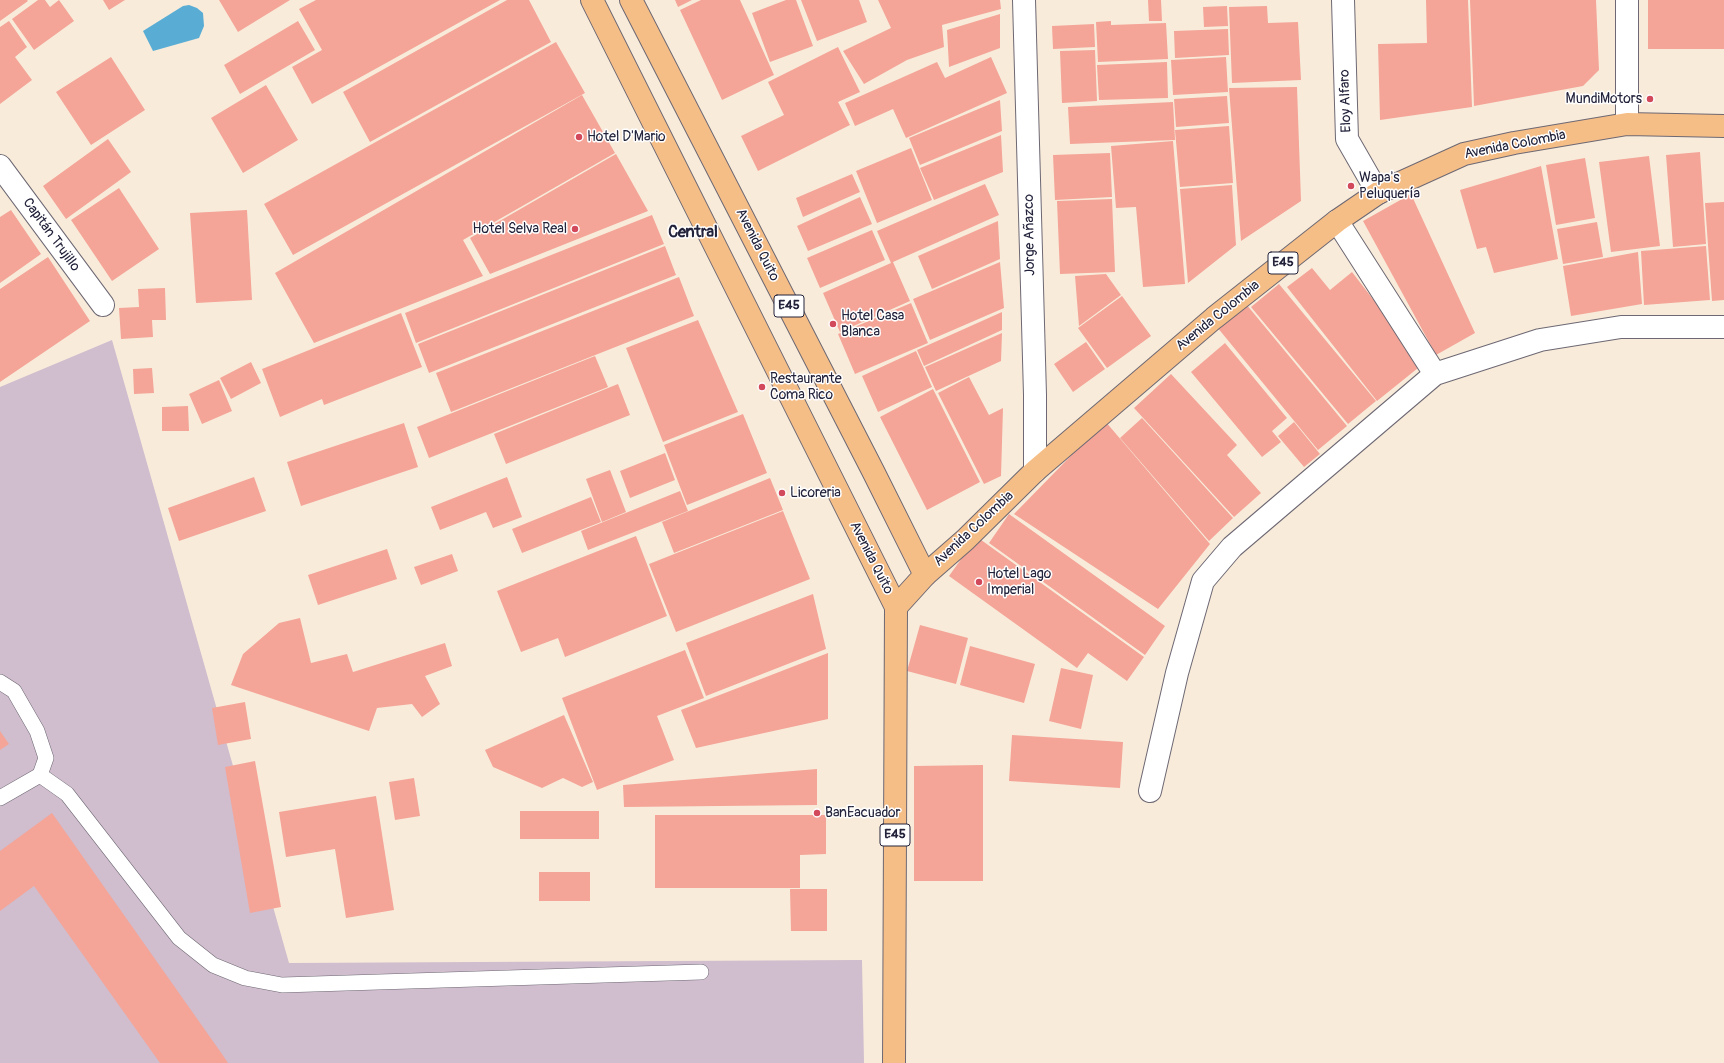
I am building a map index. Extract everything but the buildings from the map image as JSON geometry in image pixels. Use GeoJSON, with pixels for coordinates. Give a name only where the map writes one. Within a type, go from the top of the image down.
{"type":"FeatureCollection","features":[{"type":"Feature","properties":{"kind":"main road","name":"Avenida Quito"},"geometry":{"type":"LineString","coordinates":[[592,0],[896,607],[925,575],[870,464],[631,0]]}},
{"type":"Feature","properties":{"kind":"main road","name":"Avenida Colombia"},"geometry":{"type":"LineString","coordinates":[[925,575],[965,540],[1035,471],[1214,318],[1337,221],[1378,192],[1464,154],[1514,143],[1627,124],[1724,126]]}},
{"type":"Feature","properties":{"kind":"main road","name":"E45"},"geometry":{"type":"LineString","coordinates":[[894,1063],[896,607]]}},
{"type":"Feature","properties":{"kind":"street","name":"Jorge Añazco"},"geometry":{"type":"LineString","coordinates":[[1024,0],[1035,395],[1035,471]]}},
{"type":"Feature","properties":{"kind":"street","name":"Eloy Alfaro"},"geometry":{"type":"LineString","coordinates":[[1343,0],[1347,139],[1378,192]]}},
{"type":"Feature","properties":{"kind":"street"},"geometry":{"type":"LineString","coordinates":[[1627,0],[1627,124]]}},
{"type":"Feature","properties":{"kind":"street","name":"Capitán Trujillo"},"geometry":{"type":"LineString","coordinates":[[0,166],[103,305]]}},
{"type":"Feature","properties":{"kind":"street"},"geometry":{"type":"LineString","coordinates":[[1337,221],[1435,374]]}},
{"type":"Feature","properties":{"kind":"street"},"geometry":{"type":"LineString","coordinates":[[1150,790],[1177,673],[1203,581],[1232,547],[1435,374],[1540,340],[1621,327],[1724,327]]}},
{"type":"Feature","properties":{"kind":"lane"},"geometry":{"type":"LineString","coordinates":[[0,682],[14,691],[37,731],[46,758],[40,775],[0,798]]}},
{"type":"Feature","properties":{"kind":"lane"},"geometry":{"type":"LineString","coordinates":[[40,775],[67,794],[179,938],[213,965],[245,978],[282,985],[701,972]]}},
{"type":"Feature","properties":{"kind":"shaded area"},"geometry":{"type":"Polygon","coordinates":[[[112,340],[289,963],[862,960],[864,1063],[0,1063],[0,387],[112,340]]]}},
{"type":"Feature","properties":{"kind":"water"},"geometry":{"type":"Polygon","coordinates":[[[189,5],[197,8],[203,13],[204,26],[199,38],[153,51],[143,31],[183,6],[189,5]]]}},
{"type":"Feature","properties":{"kind":"place","name":"MundiMotors"},"geometry":{"type":"Point","coordinates":[1650,99]}},
{"type":"Feature","properties":{"kind":"place","name":"Hotel D'Mario"},"geometry":{"type":"Point","coordinates":[579,137]}},
{"type":"Feature","properties":{"kind":"place","name":"Wapa's Peluquería"},"geometry":{"type":"Point","coordinates":[1351,186]}},
{"type":"Feature","properties":{"kind":"place","name":"Hotel Selva Real"},"geometry":{"type":"Point","coordinates":[575,229]}},
{"type":"Feature","properties":{"kind":"place","name":"Hotel Casa Blanca"},"geometry":{"type":"Point","coordinates":[833,324]}},
{"type":"Feature","properties":{"kind":"place","name":"Restaurante Coma Rico"},"geometry":{"type":"Point","coordinates":[762,387]}},
{"type":"Feature","properties":{"kind":"place","name":"Licoreria"},"geometry":{"type":"Point","coordinates":[782,493]}},
{"type":"Feature","properties":{"kind":"place","name":"Hotel Lago Imperial"},"geometry":{"type":"Point","coordinates":[979,582]}},
{"type":"Feature","properties":{"kind":"place","name":"BanEacuador"},"geometry":{"type":"Point","coordinates":[817,813]}},
{"type":"Feature","properties":{"kind":"district","name":"Central"},"geometry":{"type":"Point","coordinates":[693,233]}}]}
